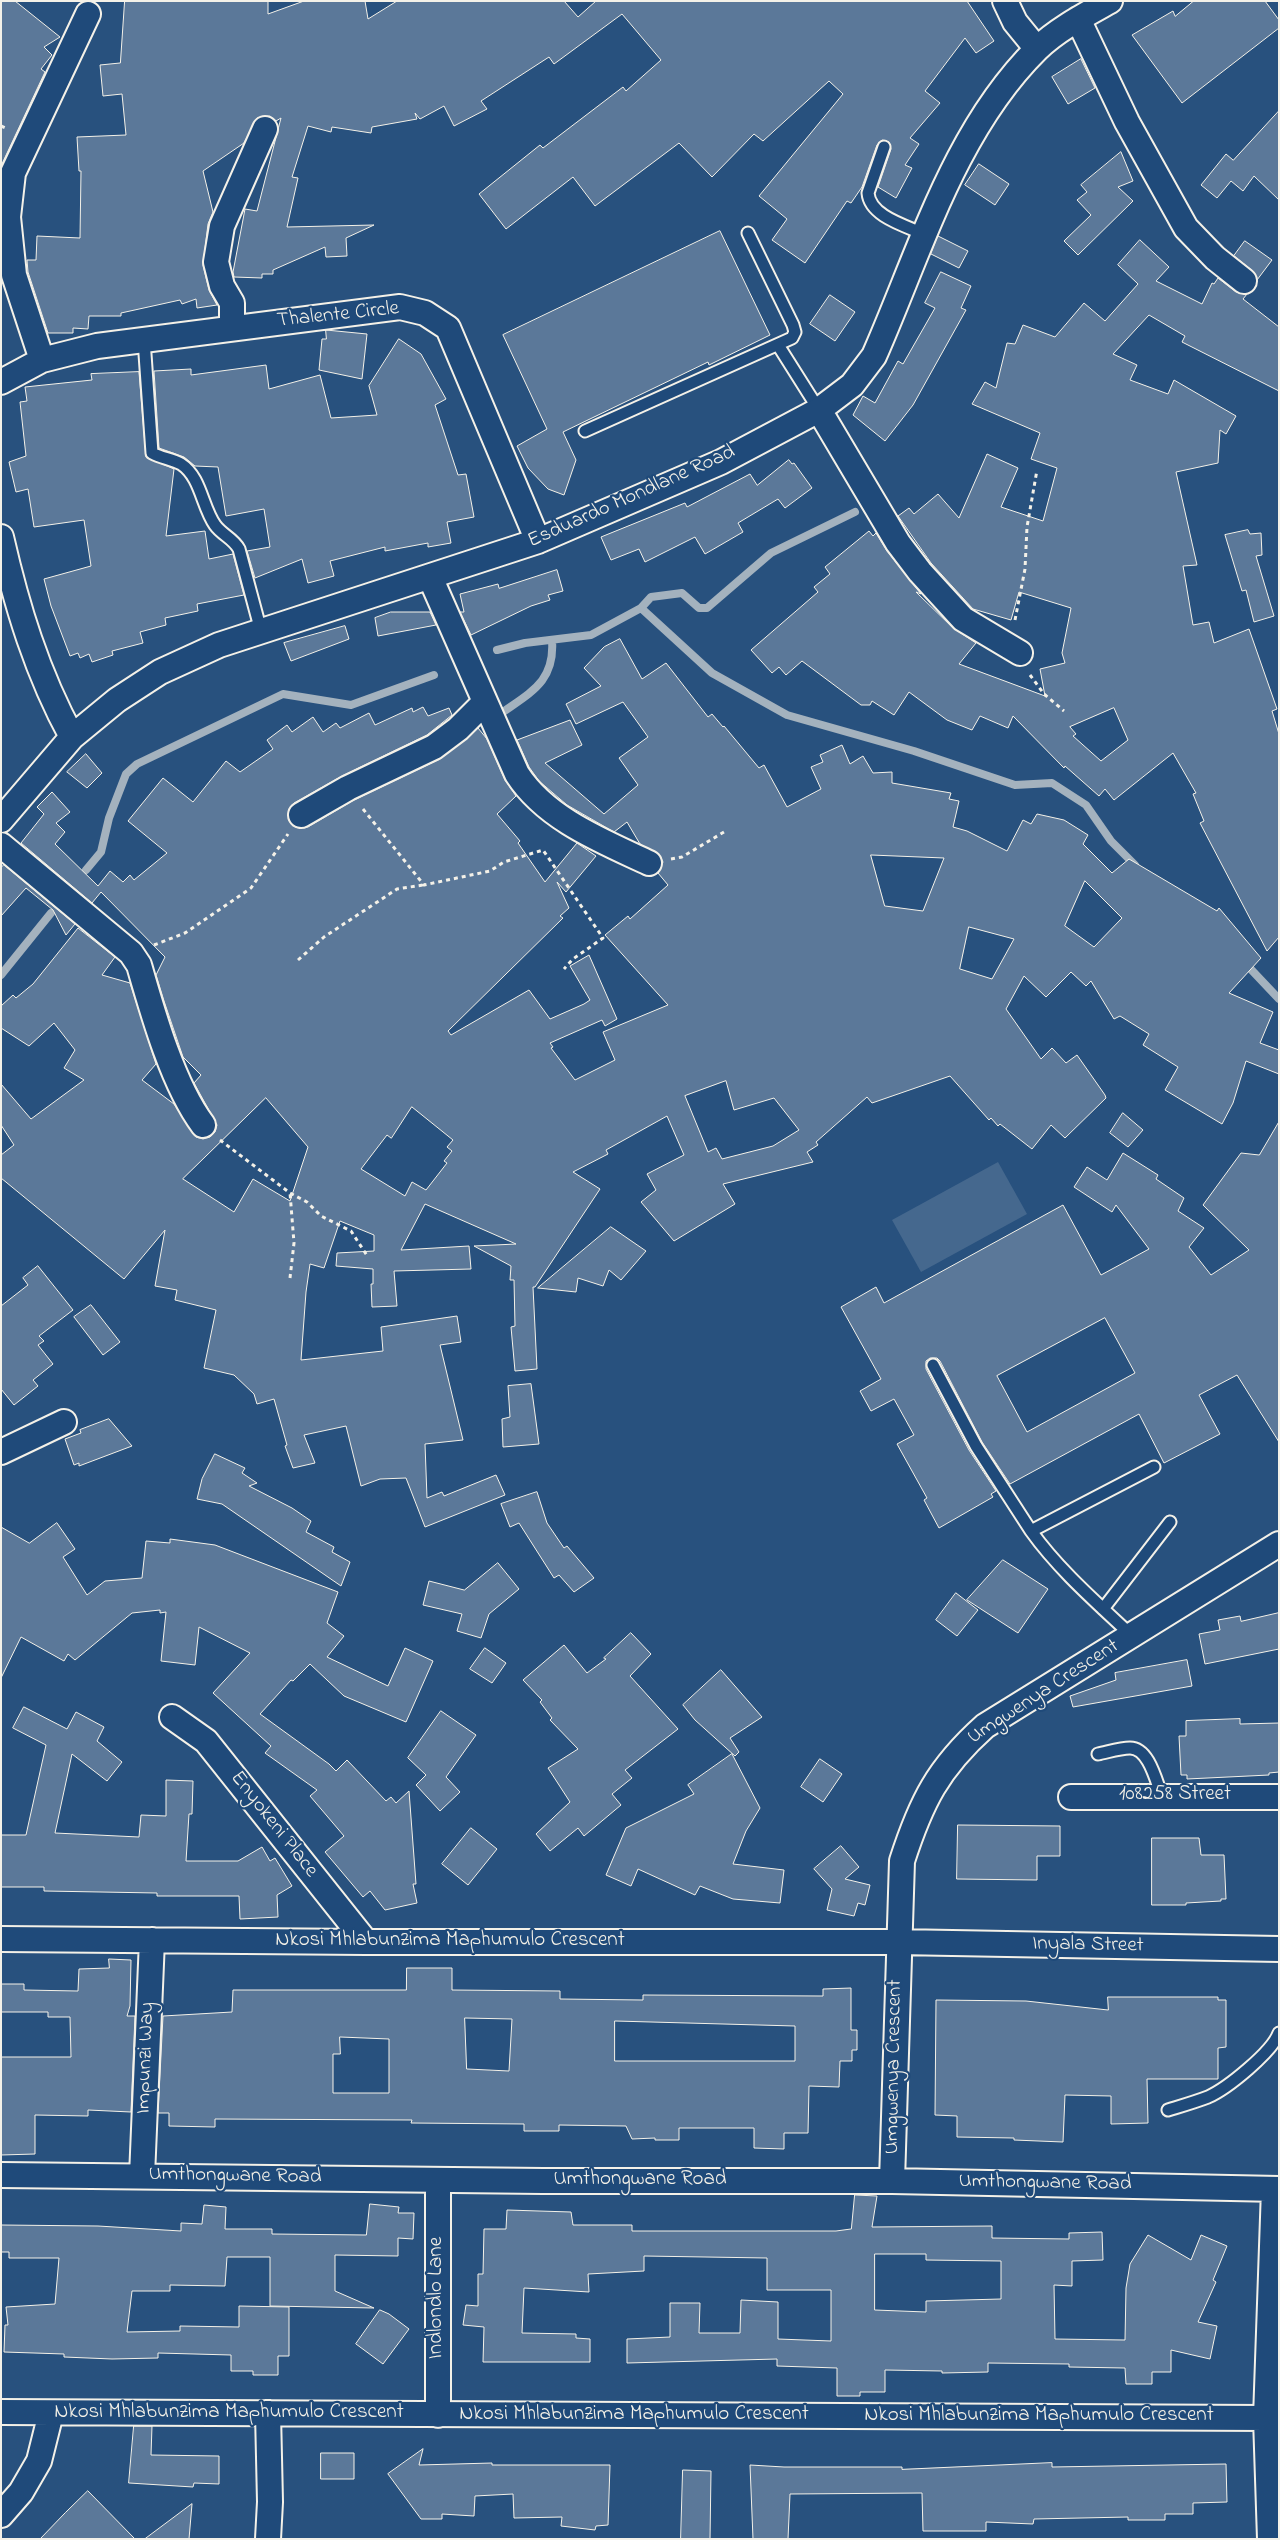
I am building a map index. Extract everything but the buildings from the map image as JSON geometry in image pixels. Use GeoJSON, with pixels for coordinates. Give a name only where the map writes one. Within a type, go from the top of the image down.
{"type":"FeatureCollection","features":[{"type":"Feature","properties":{"kind":"street"},"geometry":{"type":"LineString","coordinates":[[1005,1],[1015,22],[1038,49]]}},
{"type":"Feature","properties":{"kind":"street","name":"Esduardo Mondlane Road"},"geometry":{"type":"LineString","coordinates":[[1,820],[72,737],[117,700],[160,672],[219,645],[538,541],[721,462],[819,410],[852,385],[874,356],[965,144],[990,106],[1038,49],[1078,19],[1110,1]]}},
{"type":"Feature","properties":{"kind":"street"},"geometry":{"type":"LineString","coordinates":[[42,360],[14,274],[8,217],[13,173],[88,14]]}},
{"type":"Feature","properties":{"kind":"street"},"geometry":{"type":"LineString","coordinates":[[1078,19],[1127,122],[1186,228],[1215,258],[1244,281]]}},
{"type":"Feature","properties":{"kind":"street"},"geometry":{"type":"LineString","coordinates":[[232,328],[232,303],[222,286],[216,262],[220,235],[222,226],[265,129]]}},
{"type":"Feature","properties":{"kind":"street","name":"Thalente Circle"},"geometry":{"type":"LineString","coordinates":[[1,382],[42,360],[97,346],[400,307],[425,313],[448,328],[538,541]]}},
{"type":"Feature","properties":{"kind":"street"},"geometry":{"type":"LineString","coordinates":[[819,410],[898,543],[920,572],[963,619],[1015,650]]}},
{"type":"Feature","properties":{"kind":"street"},"geometry":{"type":"LineString","coordinates":[[1,538],[17,606],[50,698],[72,737]]}},
{"type":"Feature","properties":{"kind":"street"},"geometry":{"type":"LineString","coordinates":[[430,577],[517,774],[525,787],[542,804],[581,829],[649,863]]}},
{"type":"Feature","properties":{"kind":"street"},"geometry":{"type":"LineString","coordinates":[[301,815],[348,788],[434,747],[458,728],[485,702]]}},
{"type":"Feature","properties":{"kind":"street"},"geometry":{"type":"LineString","coordinates":[[1,845],[131,954],[139,965],[178,1079],[194,1114],[203,1126]]}},
{"type":"Feature","properties":{"kind":"street"},"geometry":{"type":"LineString","coordinates":[[1,1452],[64,1422]]}},
{"type":"Feature","properties":{"kind":"street","name":"Umgwenya Crescent"},"geometry":{"type":"LineString","coordinates":[[892,2180],[902,1861],[915,1821],[934,1782],[961,1748],[984,1726],[1279,1544]]}},
{"type":"Feature","properties":{"kind":"street","name":"Enyokeni Place"},"geometry":{"type":"LineString","coordinates":[[172,1717],[206,1740],[366,1942]]}},
{"type":"Feature","properties":{"kind":"street","name":"108258 Street"},"geometry":{"type":"LineString","coordinates":[[1072,1796],[1279,1797]]}},
{"type":"Feature","properties":{"kind":"street","name":"Nkosi Mhlabunzima Maphumulo Crescent"},"geometry":{"type":"LineString","coordinates":[[1,1939],[366,1942],[898,1942]]}},
{"type":"Feature","properties":{"kind":"street","name":"Impunzi Way"},"geometry":{"type":"LineString","coordinates":[[142,2176],[152,1940]]}},
{"type":"Feature","properties":{"kind":"street","name":"Inyala Street"},"geometry":{"type":"LineString","coordinates":[[898,1942],[1279,1950]]}},
{"type":"Feature","properties":{"kind":"street","name":"Umthongwane Road"},"geometry":{"type":"LineString","coordinates":[[1,2176],[438,2180],[892,2180],[1277,2189]]}},
{"type":"Feature","properties":{"kind":"street","name":"Indlondlo Lane"},"geometry":{"type":"LineString","coordinates":[[438,2180],[438,2415]]}},
{"type":"Feature","properties":{"kind":"street"},"geometry":{"type":"LineString","coordinates":[[1270,2539],[1266,2418],[1277,2189]]}},
{"type":"Feature","properties":{"kind":"street","name":"Nkosi Mhlabunzima Maphumulo Crescent"},"geometry":{"type":"LineString","coordinates":[[1,2412],[51,2414],[268,2413],[1266,2418]]}},
{"type":"Feature","properties":{"kind":"street"},"geometry":{"type":"LineString","coordinates":[[268,2413],[270,2502],[268,2539]]}},
{"type":"Feature","properties":{"kind":"street"},"geometry":{"type":"LineString","coordinates":[[1,2515],[21,2492],[38,2461],[51,2414]]}},
{"type":"Feature","properties":{"kind":"lane"},"geometry":{"type":"LineString","coordinates":[[884,148],[868,193],[868,201],[874,210],[926,235]]}},
{"type":"Feature","properties":{"kind":"lane"},"geometry":{"type":"LineString","coordinates":[[585,431],[792,338],[795,332],[748,233]]}},
{"type":"Feature","properties":{"kind":"lane"},"geometry":{"type":"LineString","coordinates":[[144,340],[152,453],[180,464],[191,475],[200,491],[209,516],[218,529],[235,541],[239,549],[261,631]]}},
{"type":"Feature","properties":{"kind":"lane"},"geometry":{"type":"LineString","coordinates":[[778,345],[819,410]]}},
{"type":"Feature","properties":{"kind":"lane"},"geometry":{"type":"LineString","coordinates":[[933,1365],[976,1446],[1031,1531],[1045,1550],[1131,1635]]}},
{"type":"Feature","properties":{"kind":"lane"},"geometry":{"type":"LineString","coordinates":[[1031,1531],[1154,1467]]}},
{"type":"Feature","properties":{"kind":"lane"},"geometry":{"type":"LineString","coordinates":[[1103,1608],[1170,1522]]}},
{"type":"Feature","properties":{"kind":"lane"},"geometry":{"type":"LineString","coordinates":[[1098,1754],[1129,1748],[1140,1752],[1150,1765],[1162,1796]]}},
{"type":"Feature","properties":{"kind":"lane"},"geometry":{"type":"LineString","coordinates":[[1168,2110],[1210,2096],[1264,2054],[1274,2043],[1279,2032]]}},
{"type":"Feature","properties":{"kind":"path"},"geometry":{"type":"LineString","coordinates":[[1037,470],[1027,527],[1025,569],[1015,650],[1044,694],[1064,711]]}},
{"type":"Feature","properties":{"kind":"path"},"geometry":{"type":"LineString","coordinates":[[348,788],[424,885]]}},
{"type":"Feature","properties":{"kind":"path"},"geometry":{"type":"LineString","coordinates":[[131,954],[185,933],[251,888],[301,815]]}},
{"type":"Feature","properties":{"kind":"path"},"geometry":{"type":"LineString","coordinates":[[649,863],[682,857],[724,832]]}},
{"type":"Feature","properties":{"kind":"path"},"geometry":{"type":"LineString","coordinates":[[298,960],[324,938],[397,889],[490,871],[504,862],[543,850],[603,938],[573,959],[564,969]]}},
{"type":"Feature","properties":{"kind":"path"},"geometry":{"type":"LineString","coordinates":[[203,1126],[290,1193],[308,1202],[321,1216],[352,1230],[368,1257]]}},
{"type":"Feature","properties":{"kind":"path"},"geometry":{"type":"LineString","coordinates":[[290,1193],[294,1243],[290,1278]]}},
{"type":"Feature","properties":{"kind":"shaded area"},"geometry":{"type":"Polygon","coordinates":[[[998,1162],[1027,1214],[921,1272],[892,1220],[998,1162]]]}},
{"type":"Feature","properties":{"kind":"waterway"},"geometry":{"type":"LineString","coordinates":[[497,650],[525,643],[591,635],[641,608],[651,597],[682,593],[699,608],[707,608],[771,553],[855,512]]}},
{"type":"Feature","properties":{"kind":"waterway"},"geometry":{"type":"LineString","coordinates":[[641,608],[712,673],[787,715],[914,751],[1015,785],[1052,783],[1086,805],[1111,841],[1135,865]]}},
{"type":"Feature","properties":{"kind":"waterway"},"geometry":{"type":"LineString","coordinates":[[503,712],[524,698],[546,675],[552,654],[552,640]]}},
{"type":"Feature","properties":{"kind":"waterway"},"geometry":{"type":"LineString","coordinates":[[86,870],[101,852],[109,818],[126,774],[137,764],[283,694],[351,705],[434,675]]}},
{"type":"Feature","properties":{"kind":"waterway"},"geometry":{"type":"LineString","coordinates":[[1,975],[51,913]]}},
{"type":"Feature","properties":{"kind":"waterway"},"geometry":{"type":"LineString","coordinates":[[1244,962],[1279,999]]}}]}
